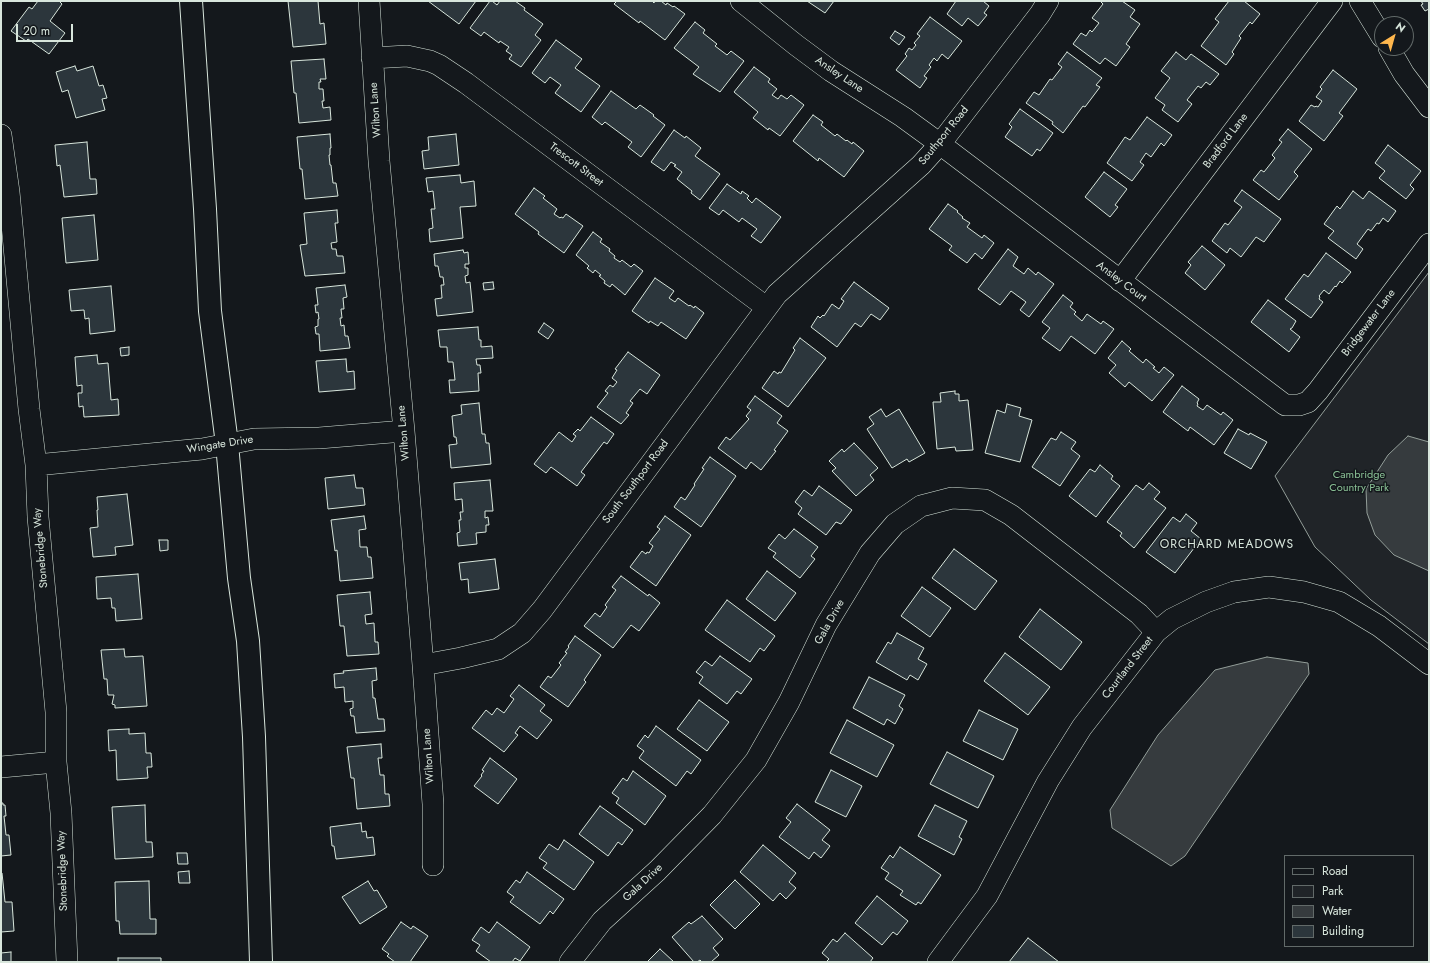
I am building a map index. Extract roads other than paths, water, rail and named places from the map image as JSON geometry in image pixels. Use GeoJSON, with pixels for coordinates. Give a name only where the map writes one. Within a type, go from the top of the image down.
{"type":"FeatureCollection","features":[{"type":"Feature","properties":{"kind":"main road"},"geometry":{"type":"LineString","coordinates":[[191,1],[205,209],[210,311],[227,444],[239,578],[248,649],[254,737],[261,962]]}},
{"type":"Feature","properties":{"kind":"street","name":"Wilton Lane"},"geometry":{"type":"LineString","coordinates":[[369,1],[379,160],[404,431],[423,665],[433,804],[433,865]]}},
{"type":"Feature","properties":{"kind":"street","name":"Ansley Lane"},"geometry":{"type":"LineString","coordinates":[[741,1],[831,71],[903,117],[940,144]]}},
{"type":"Feature","properties":{"kind":"street","name":"Southport Road"},"geometry":{"type":"LineString","coordinates":[[821,254],[921,165],[940,144],[1040,14],[1048,1]]}},
{"type":"Feature","properties":{"kind":"street","name":"Bradford Lane"},"geometry":{"type":"LineString","coordinates":[[1120,281],[1332,1]]}},
{"type":"Feature","properties":{"kind":"street"},"geometry":{"type":"LineString","coordinates":[[1360,1],[1374,24]]}},
{"type":"Feature","properties":{"kind":"street","name":"Trescott Street"},"geometry":{"type":"LineString","coordinates":[[372,58],[407,56],[430,61],[439,66],[472,88],[766,307]]}},
{"type":"Feature","properties":{"kind":"street"},"geometry":{"type":"LineString","coordinates":[[1394,56],[1404,74],[1429,108]]}},
{"type":"Feature","properties":{"kind":"street","name":"Stonebridge Way"},"geometry":{"type":"LineString","coordinates":[[1,135],[9,192],[29,408],[36,464],[38,517],[56,712],[56,762],[61,812],[67,962]]}},
{"type":"Feature","properties":{"kind":"street","name":"Ansley Court"},"geometry":{"type":"LineString","coordinates":[[940,144],[1285,405],[1299,405],[1308,402]]}},
{"type":"Feature","properties":{"kind":"street","name":"Bridgewater Lane"},"geometry":{"type":"LineString","coordinates":[[1308,402],[1318,391],[1429,244]]}},
{"type":"Feature","properties":{"kind":"street","name":"South Southport Road"},"geometry":{"type":"LineString","coordinates":[[423,665],[498,649],[522,633],[542,610],[766,307],[777,294],[821,254]]}},
{"type":"Feature","properties":{"kind":"street","name":"Wingate Drive"},"geometry":{"type":"LineString","coordinates":[[36,464],[202,449],[254,439],[319,438],[404,431]]}},
{"type":"Feature","properties":{"kind":"street","name":"Gala Drive"},"geometry":{"type":"LineString","coordinates":[[570,962],[602,921],[657,871],[712,815],[756,760],[789,702],[826,625],[870,553],[895,524],[921,506],[952,498],[985,500],[1011,515],[1140,614],[1156,632]]}},
{"type":"Feature","properties":{"kind":"street","name":"Courtland Street"},"geometry":{"type":"LineString","coordinates":[[938,962],[987,896],[1048,781],[1082,727],[1156,632],[1172,619],[1206,602],[1234,592],[1269,587],[1304,592],[1338,602],[1380,626],[1429,664]]}},
{"type":"Feature","properties":{"kind":"street"},"geometry":{"type":"LineString","coordinates":[[1,767],[56,762]]}},
{"type":"Feature","properties":{"kind":"water"},"geometry":{"type":"Polygon","coordinates":[[[1408,436],[1429,442],[1429,571],[1394,555],[1375,535],[1367,513],[1366,489],[1388,455],[1408,436]]]}},
{"type":"Feature","properties":{"kind":"water"},"geometry":{"type":"Polygon","coordinates":[[[1267,657],[1308,663],[1309,674],[1185,856],[1171,866],[1112,828],[1110,810],[1158,735],[1215,670],[1267,657]]]}},
{"type":"Feature","properties":{"kind":"district","name":"ORCHARD MEADOWS"},"geometry":{"type":"Point","coordinates":[1227,545]}},
{"type":"Feature","properties":{"kind":"park label","name":"Cambridge Country Park"},"geometry":{"type":"Point","coordinates":[1359,481]}}]}
